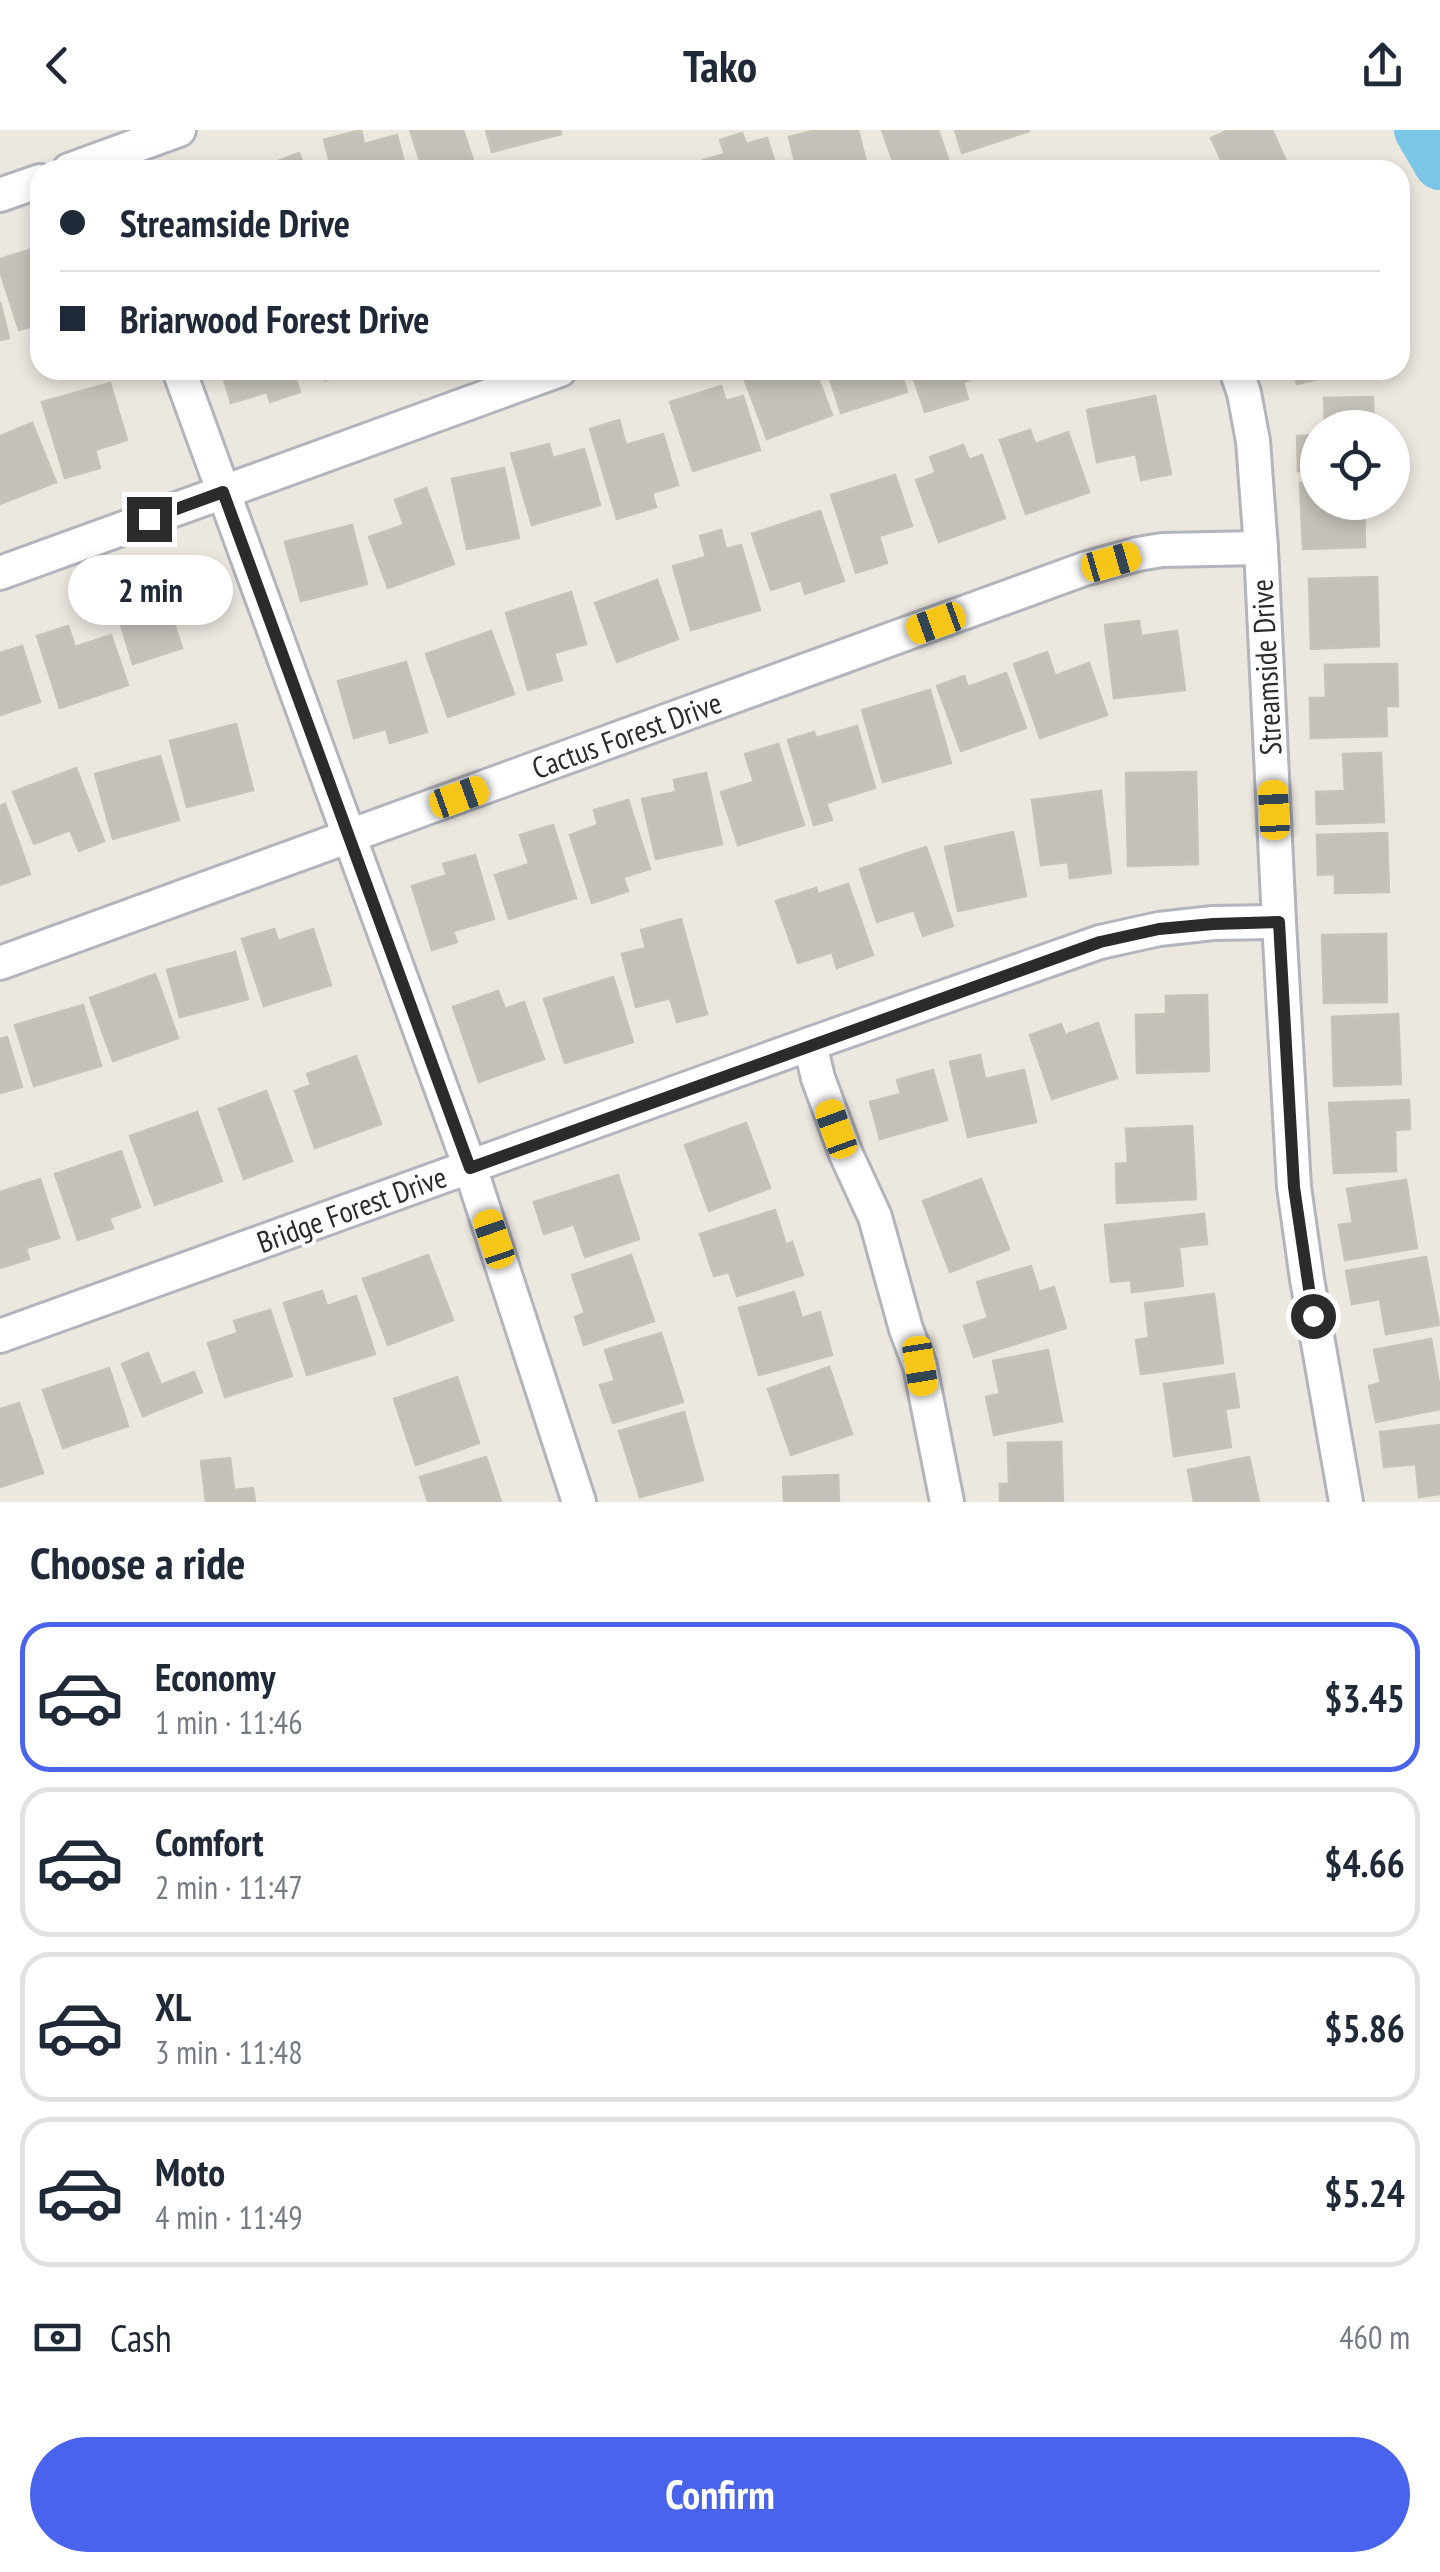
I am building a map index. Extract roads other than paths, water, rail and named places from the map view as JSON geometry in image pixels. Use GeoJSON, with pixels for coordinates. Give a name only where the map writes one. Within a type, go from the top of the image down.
{"type":"FeatureCollection","features":[{"type":"Feature","properties":{"kind":"street"},"geometry":{"type":"LineString","coordinates":[[101,153],[179,130]]}},
{"type":"Feature","properties":{"kind":"street"},"geometry":{"type":"LineString","coordinates":[[0,195],[30,184]]}},
{"type":"Feature","properties":{"kind":"street"},"geometry":{"type":"LineString","coordinates":[[183,380],[470,1168],[580,1502]]}},
{"type":"Feature","properties":{"kind":"street"},"geometry":{"type":"LineString","coordinates":[[0,572],[532,380]]}},
{"type":"Feature","properties":{"kind":"street","name":"Streamside Drive"},"geometry":{"type":"LineString","coordinates":[[1239,380],[1252,441],[1262,548],[1294,1187],[1346,1502]]}},
{"type":"Feature","properties":{"kind":"street","name":"Cactus Forest Drive"},"geometry":{"type":"LineString","coordinates":[[0,962],[1084,569],[1162,550],[1262,548]]}},
{"type":"Feature","properties":{"kind":"street","name":"Bridge Forest Drive"},"geometry":{"type":"LineString","coordinates":[[0,1336],[1100,942],[1159,929],[1279,922]]}},
{"type":"Feature","properties":{"kind":"street"},"geometry":{"type":"LineString","coordinates":[[810,1044],[846,1154],[875,1217],[920,1366],[947,1502]]}},
{"type":"Feature","properties":{"kind":"waterway"},"geometry":{"type":"LineString","coordinates":[[1420,130],[1440,164]]}}]}
